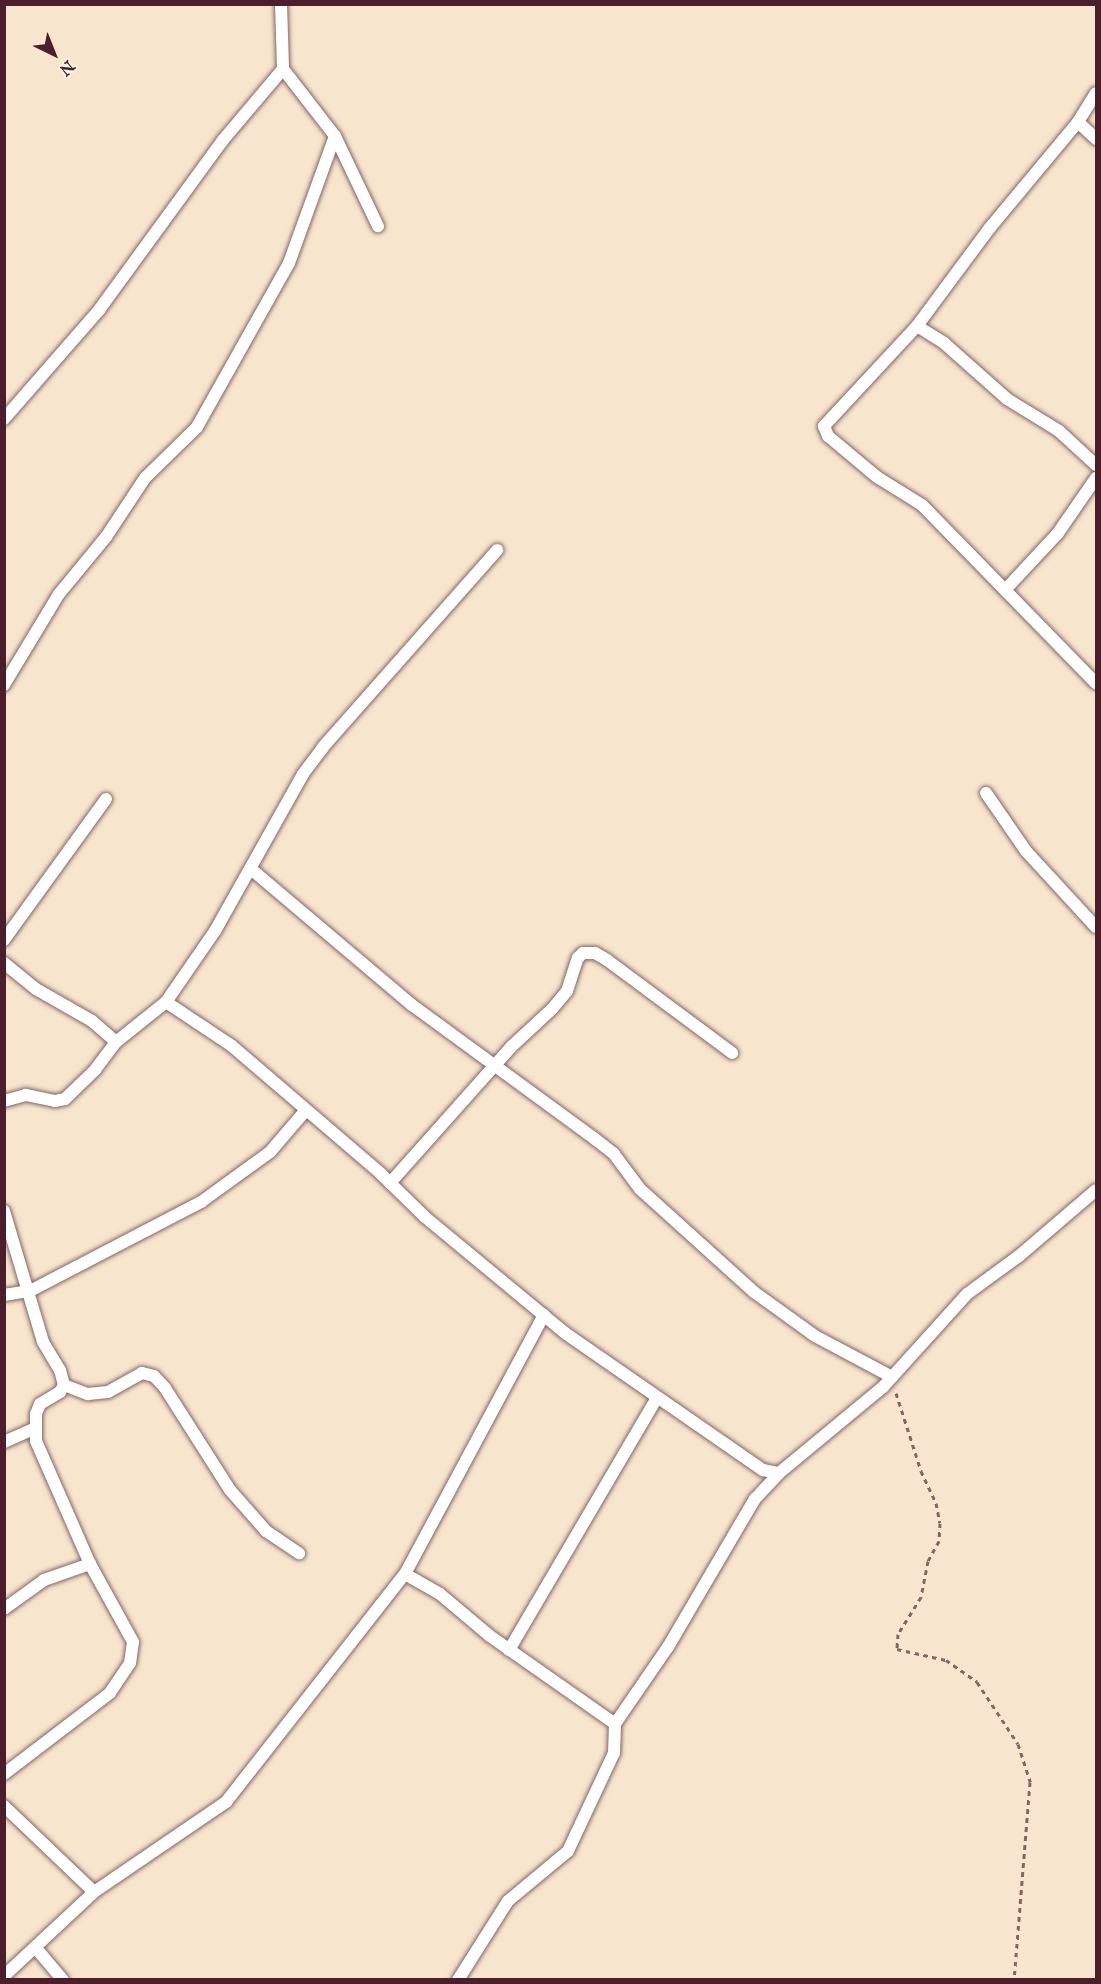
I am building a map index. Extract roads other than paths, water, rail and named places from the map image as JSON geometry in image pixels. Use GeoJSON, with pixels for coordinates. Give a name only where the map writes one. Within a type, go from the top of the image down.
{"type":"FeatureCollection","features":[{"type":"Feature","properties":{"kind":"street"},"geometry":{"type":"LineString","coordinates":[[281,4],[284,69],[335,136],[378,226]]}},
{"type":"Feature","properties":{"kind":"street"},"geometry":{"type":"LineString","coordinates":[[4,419],[99,310],[196,176],[284,69]]}},
{"type":"Feature","properties":{"kind":"street"},"geometry":{"type":"LineString","coordinates":[[1096,93],[1078,122],[989,229],[917,326],[824,426],[828,436],[877,477],[922,505],[1096,683]]}},
{"type":"Feature","properties":{"kind":"street"},"geometry":{"type":"LineString","coordinates":[[1078,122],[1096,139]]}},
{"type":"Feature","properties":{"kind":"street"},"geometry":{"type":"LineString","coordinates":[[4,685],[59,594],[106,537],[145,478],[197,427],[289,263],[335,136]]}},
{"type":"Feature","properties":{"kind":"street"},"geometry":{"type":"LineString","coordinates":[[917,326],[944,343],[1007,399],[1059,431],[1096,465]]}},
{"type":"Feature","properties":{"kind":"street"},"geometry":{"type":"LineString","coordinates":[[1006,589],[1058,533],[1096,478]]}},
{"type":"Feature","properties":{"kind":"street"},"geometry":{"type":"LineString","coordinates":[[4,1101],[26,1095],[55,1101],[65,1099],[96,1069],[116,1042],[165,1002],[215,931],[303,774],[323,747],[497,550]]}},
{"type":"Feature","properties":{"kind":"street"},"geometry":{"type":"LineString","coordinates":[[986,793],[1026,851],[1096,927]]}},
{"type":"Feature","properties":{"kind":"street"},"geometry":{"type":"LineString","coordinates":[[4,940],[106,799]]}},
{"type":"Feature","properties":{"kind":"street"},"geometry":{"type":"LineString","coordinates":[[251,869],[412,1005],[605,1146],[640,1189],[754,1292],[815,1336],[892,1377]]}},
{"type":"Feature","properties":{"kind":"street"},"geometry":{"type":"LineString","coordinates":[[390,1183],[494,1066],[567,991],[583,953],[595,953],[607,960],[732,1053]]}},
{"type":"Feature","properties":{"kind":"street"},"geometry":{"type":"LineString","coordinates":[[4,963],[36,989],[92,1021],[116,1042]]}},
{"type":"Feature","properties":{"kind":"street"},"geometry":{"type":"LineString","coordinates":[[165,1002],[232,1047],[390,1183],[425,1217],[543,1315],[657,1398],[763,1470],[779,1473]]}},
{"type":"Feature","properties":{"kind":"street"},"geometry":{"type":"LineString","coordinates":[[4,1295],[30,1291],[201,1202],[238,1178],[270,1152],[306,1110]]}},
{"type":"Feature","properties":{"kind":"street"},"geometry":{"type":"LineString","coordinates":[[458,1980],[508,1901],[568,1851],[614,1753],[615,1724],[668,1647],[755,1499],[779,1473],[892,1377],[967,1294],[1019,1256],[1096,1190]]}},
{"type":"Feature","properties":{"kind":"street"},"geometry":{"type":"LineString","coordinates":[[4,1211],[30,1291],[43,1342],[60,1370],[64,1385],[60,1392],[40,1404],[35,1428],[36,1441],[90,1564],[133,1642],[130,1663],[110,1693],[4,1774]]}},
{"type":"Feature","properties":{"kind":"street"},"geometry":{"type":"LineString","coordinates":[[4,1976],[94,1892],[226,1802],[405,1574],[543,1315]]}},
{"type":"Feature","properties":{"kind":"street"},"geometry":{"type":"LineString","coordinates":[[64,1385],[88,1394],[108,1392],[142,1373],[154,1376],[165,1388],[230,1490],[266,1531],[298,1553]]}},
{"type":"Feature","properties":{"kind":"street"},"geometry":{"type":"LineString","coordinates":[[509,1650],[657,1398]]}},
{"type":"Feature","properties":{"kind":"street"},"geometry":{"type":"LineString","coordinates":[[4,1442],[35,1428]]}},
{"type":"Feature","properties":{"kind":"street"},"geometry":{"type":"LineString","coordinates":[[4,1609],[44,1580],[90,1564]]}},
{"type":"Feature","properties":{"kind":"street"},"geometry":{"type":"LineString","coordinates":[[405,1574],[440,1594],[509,1650],[615,1724]]}},
{"type":"Feature","properties":{"kind":"street"},"geometry":{"type":"LineString","coordinates":[[4,1806],[94,1892]]}},
{"type":"Feature","properties":{"kind":"street"},"geometry":{"type":"LineString","coordinates":[[35,1947],[63,1980]]}}]}
